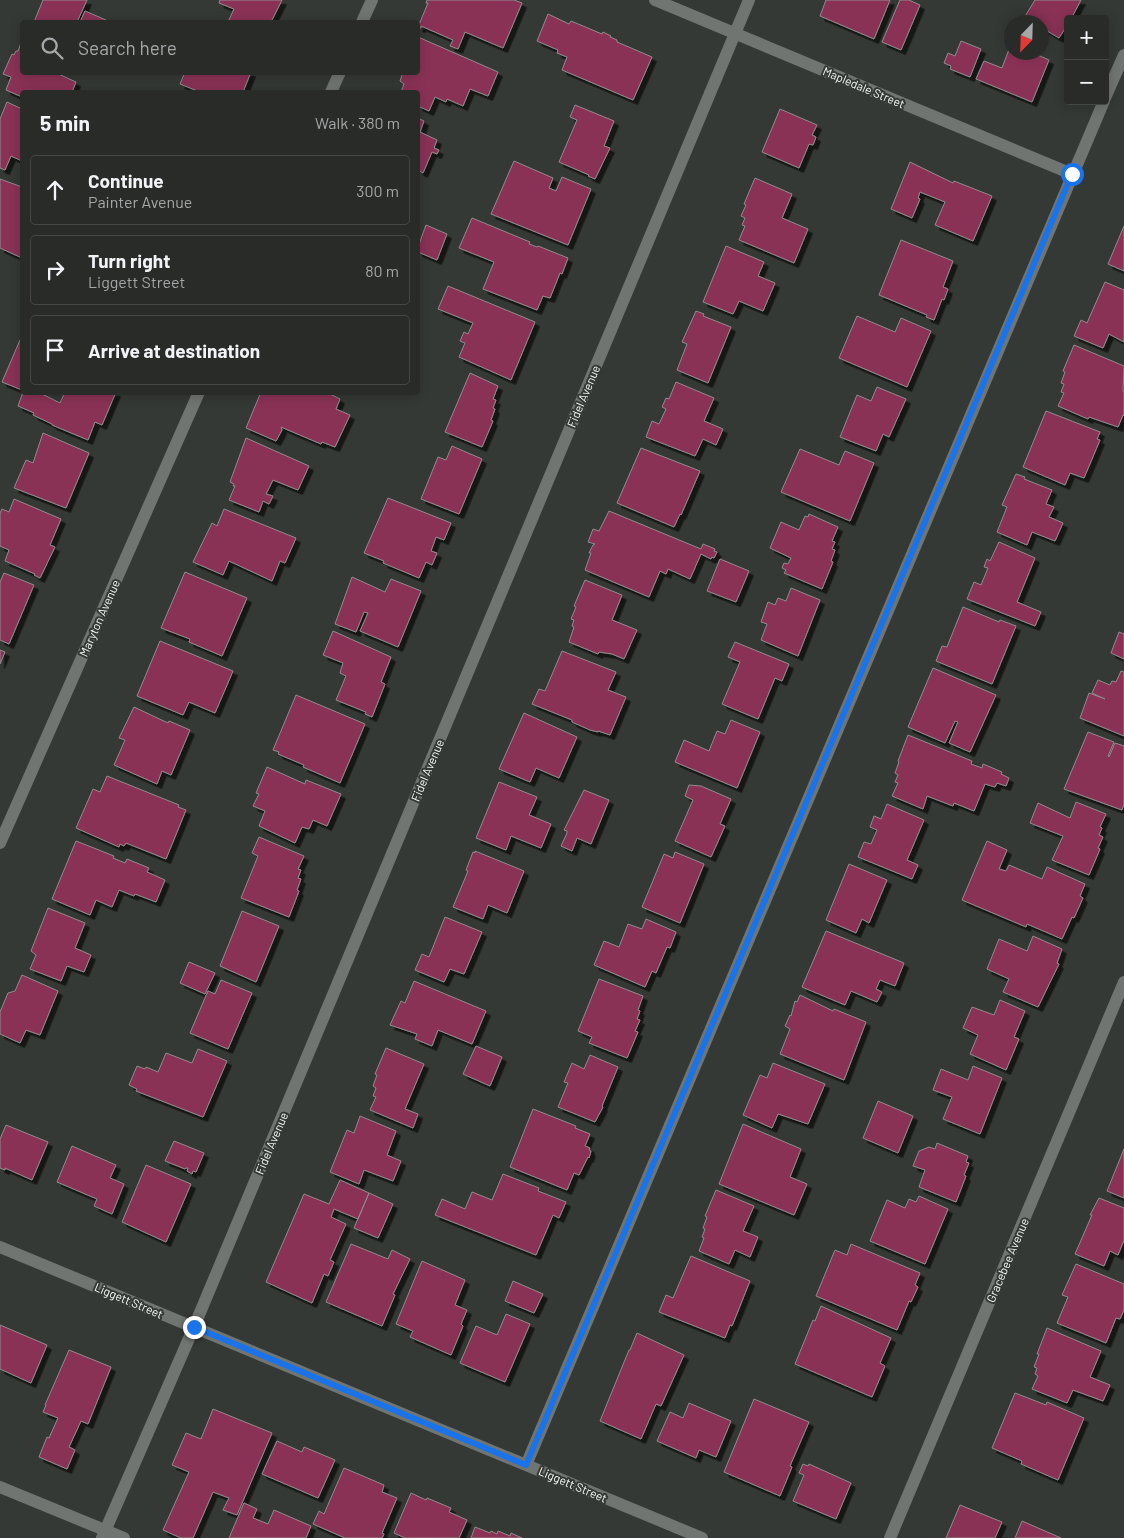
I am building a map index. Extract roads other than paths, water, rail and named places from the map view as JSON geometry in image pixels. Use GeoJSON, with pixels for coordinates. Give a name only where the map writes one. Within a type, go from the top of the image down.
{"type":"FeatureCollection","features":[{"type":"Feature","properties":{"kind":"street"},"geometry":{"type":"LineString","coordinates":[[363,20],[372,0]]}},
{"type":"Feature","properties":{"kind":"street","name":"Mapledale Street"},"geometry":{"type":"LineString","coordinates":[[655,0],[1072,174]]}},
{"type":"Feature","properties":{"kind":"street","name":"Fidel Avenue"},"geometry":{"type":"LineString","coordinates":[[104,1534],[194,1327],[749,0]]}},
{"type":"Feature","properties":{"kind":"street"},"geometry":{"type":"LineString","coordinates":[[1109,91],[1124,55]]}},
{"type":"Feature","properties":{"kind":"street"},"geometry":{"type":"LineString","coordinates":[[332,90],[339,75]]}},
{"type":"Feature","properties":{"kind":"street"},"geometry":{"type":"LineString","coordinates":[[526,1465],[1103,105]]}},
{"type":"Feature","properties":{"kind":"street","name":"Maryton Avenue"},"geometry":{"type":"LineString","coordinates":[[0,843],[198,395]]}},
{"type":"Feature","properties":{"kind":"street","name":"Gracebee Avenue"},"geometry":{"type":"LineString","coordinates":[[890,1538],[1124,982]]}},
{"type":"Feature","properties":{"kind":"street","name":"Liggett Street"},"geometry":{"type":"LineString","coordinates":[[0,1246],[702,1538]]}},
{"type":"Feature","properties":{"kind":"street"},"geometry":{"type":"LineString","coordinates":[[0,1487],[104,1534],[124,1538]]}}]}
